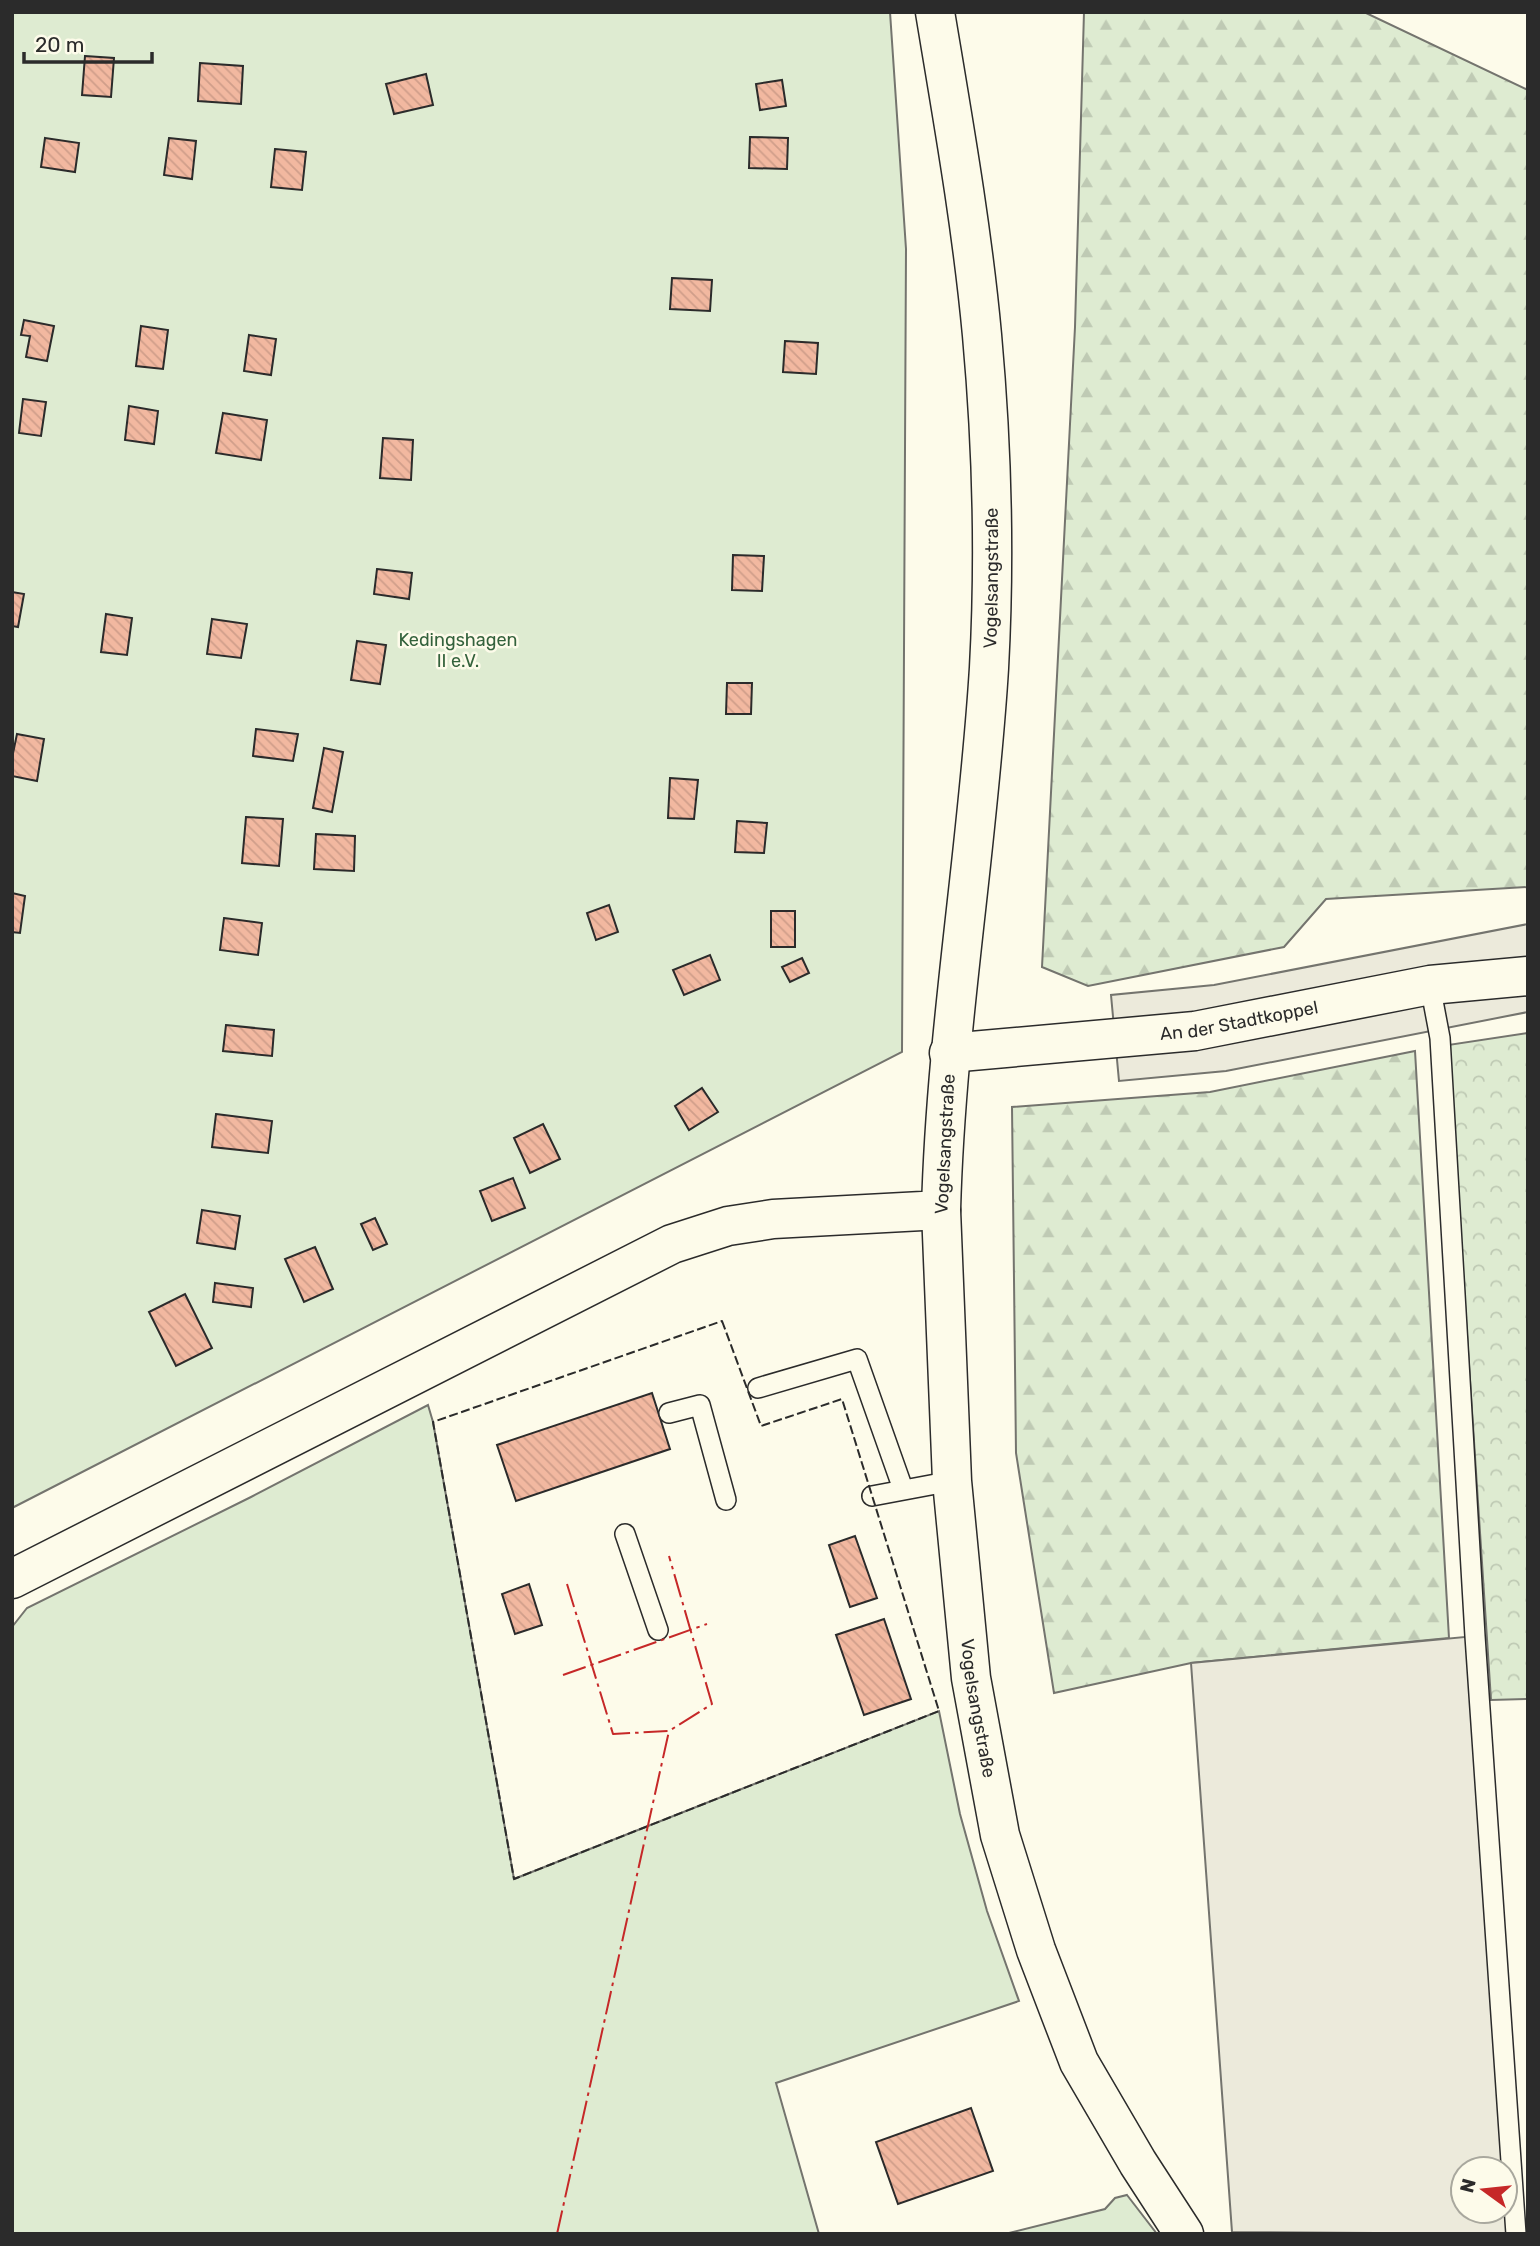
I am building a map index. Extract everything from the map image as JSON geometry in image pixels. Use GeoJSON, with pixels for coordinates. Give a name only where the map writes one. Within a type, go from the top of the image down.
{"type":"FeatureCollection","features":[{"type":"Feature","properties":{"kind":"street","name":"Vogelsangstraße"},"geometry":{"type":"LineString","coordinates":[[935,12],[963,183],[982,336],[992,491],[989,667],[977,808],[949,1053],[941,1210],[952,1481],[971,1678],[1000,1835],[1036,1950],[1079,2062],[1138,2163],[1184,2234]]}},
{"type":"Feature","properties":{"kind":"street","name":"An der Stadtkoppel"},"geometry":{"type":"LineString","coordinates":[[949,1053],[1195,1031],[1430,985],[1528,976]]}},
{"type":"Feature","properties":{"kind":"street"},"geometry":{"type":"LineString","coordinates":[[12,1579],[672,1244],[728,1226],[774,1219],[941,1210]]}},
{"type":"Feature","properties":{"kind":"lane"},"geometry":{"type":"LineString","coordinates":[[1430,985],[1440,1038],[1476,1650],[1516,2234]]}},
{"type":"Feature","properties":{"kind":"lane"},"geometry":{"type":"LineString","coordinates":[[758,1388],[857,1359],[903,1489]]}},
{"type":"Feature","properties":{"kind":"lane"},"geometry":{"type":"LineString","coordinates":[[669,1413],[700,1405],[726,1500]]}},
{"type":"Feature","properties":{"kind":"lane"},"geometry":{"type":"LineString","coordinates":[[872,1496],[952,1481]]}},
{"type":"Feature","properties":{"kind":"lane"},"geometry":{"type":"LineString","coordinates":[[625,1534],[658,1630]]}},
{"type":"Feature","properties":{"kind":"green space","name":"Kedingshagen II e.V."},"geometry":{"type":"Polygon","coordinates":[[[12,12],[890,12],[906,249],[902,1052],[12,1508],[12,12]]]}},
{"type":"Feature","properties":{"kind":"green space"},"geometry":{"type":"Polygon","coordinates":[[[1084,12],[1364,12],[1528,90],[1528,887],[1326,899],[1284,947],[1088,986],[1042,967],[1075,327],[1084,12]]]}},
{"type":"Feature","properties":{"kind":"green space"},"geometry":{"type":"Polygon","coordinates":[[[1528,1033],[1528,1699],[1491,1700],[1448,1045],[1528,1033]]]}},
{"type":"Feature","properties":{"kind":"green space"},"geometry":{"type":"Polygon","coordinates":[[[1415,1051],[1449,1638],[1191,1663],[1054,1693],[1016,1453],[1012,1107],[1210,1092],[1415,1051]]]}},
{"type":"Feature","properties":{"kind":"green space"},"geometry":{"type":"Polygon","coordinates":[[[428,1405],[514,1879],[939,1711],[960,1814],[987,1911],[1019,2001],[776,2083],[819,2234],[12,2234],[12,1627],[27,1608],[251,1497],[428,1405]]]}},
{"type":"Feature","properties":{"kind":"green space"},"geometry":{"type":"Polygon","coordinates":[[[1127,2195],[1157,2234],[1005,2234],[1105,2209],[1115,2198],[1127,2195]]]}},
{"type":"Feature","properties":{"kind":"shaded area"},"geometry":{"type":"Polygon","coordinates":[[[1528,924],[1528,1012],[1226,1071],[1119,1081],[1111,995],[1214,985],[1528,924]]]}},
{"type":"Feature","properties":{"kind":"shaded area"},"geometry":{"type":"Polygon","coordinates":[[[1475,1636],[1511,2155],[1449,2155],[1449,2225],[1515,2225],[1516,2234],[1232,2232],[1191,1663],[1475,1636]]]}},
{"type":"Feature","properties":{"kind":"building"},"geometry":{"type":"Polygon","coordinates":[[[85,56],[114,58],[111,97],[82,95],[85,56]]]}},
{"type":"Feature","properties":{"kind":"building"},"geometry":{"type":"Polygon","coordinates":[[[200,63],[243,66],[241,104],[198,101],[200,63]]]}},
{"type":"Feature","properties":{"kind":"building"},"geometry":{"type":"Polygon","coordinates":[[[426,74],[433,105],[394,114],[386,84],[426,74]]]}},
{"type":"Feature","properties":{"kind":"building"},"geometry":{"type":"Polygon","coordinates":[[[782,80],[786,106],[760,110],[756,84],[782,80]]]}},
{"type":"Feature","properties":{"kind":"building"},"geometry":{"type":"Polygon","coordinates":[[[750,137],[788,138],[787,169],[749,168],[750,137]]]}},
{"type":"Feature","properties":{"kind":"building"},"geometry":{"type":"Polygon","coordinates":[[[45,138],[79,143],[75,172],[41,167],[45,138]]]}},
{"type":"Feature","properties":{"kind":"building"},"geometry":{"type":"Polygon","coordinates":[[[169,138],[196,141],[192,179],[164,175],[169,138]]]}},
{"type":"Feature","properties":{"kind":"building"},"geometry":{"type":"Polygon","coordinates":[[[275,149],[306,152],[302,190],[271,187],[275,149]]]}},
{"type":"Feature","properties":{"kind":"building"},"geometry":{"type":"Polygon","coordinates":[[[672,278],[712,280],[710,311],[670,309],[672,278]]]}},
{"type":"Feature","properties":{"kind":"building"},"geometry":{"type":"Polygon","coordinates":[[[24,320],[54,326],[47,361],[26,357],[30,336],[21,335],[24,320]]]}},
{"type":"Feature","properties":{"kind":"building"},"geometry":{"type":"Polygon","coordinates":[[[141,326],[168,330],[163,369],[136,366],[141,326]]]}},
{"type":"Feature","properties":{"kind":"building"},"geometry":{"type":"Polygon","coordinates":[[[249,335],[276,339],[271,375],[244,371],[249,335]]]}},
{"type":"Feature","properties":{"kind":"building"},"geometry":{"type":"Polygon","coordinates":[[[785,341],[818,343],[816,374],[783,372],[785,341]]]}},
{"type":"Feature","properties":{"kind":"building"},"geometry":{"type":"Polygon","coordinates":[[[23,399],[46,402],[41,436],[19,433],[23,399]]]}},
{"type":"Feature","properties":{"kind":"building"},"geometry":{"type":"Polygon","coordinates":[[[129,406],[158,411],[154,444],[125,440],[129,406]]]}},
{"type":"Feature","properties":{"kind":"building"},"geometry":{"type":"Polygon","coordinates":[[[223,413],[267,420],[261,460],[216,453],[223,413]]]}},
{"type":"Feature","properties":{"kind":"building"},"geometry":{"type":"Polygon","coordinates":[[[383,438],[413,440],[411,480],[380,478],[383,438]]]}},
{"type":"Feature","properties":{"kind":"building"},"geometry":{"type":"Polygon","coordinates":[[[733,555],[764,556],[762,591],[732,590],[733,555]]]}},
{"type":"Feature","properties":{"kind":"building"},"geometry":{"type":"Polygon","coordinates":[[[377,569],[412,573],[409,599],[374,594],[377,569]]]}},
{"type":"Feature","properties":{"kind":"building"},"geometry":{"type":"Polygon","coordinates":[[[12,592],[24,594],[18,627],[12,626],[12,592]]]}},
{"type":"Feature","properties":{"kind":"building"},"geometry":{"type":"Polygon","coordinates":[[[106,614],[132,618],[127,655],[101,652],[106,614]]]}},
{"type":"Feature","properties":{"kind":"building"},"geometry":{"type":"Polygon","coordinates":[[[212,619],[247,624],[241,658],[207,654],[212,619]]]}},
{"type":"Feature","properties":{"kind":"building"},"geometry":{"type":"Polygon","coordinates":[[[357,641],[386,645],[380,684],[351,680],[357,641]]]}},
{"type":"Feature","properties":{"kind":"building"},"geometry":{"type":"Polygon","coordinates":[[[727,683],[752,683],[751,714],[726,714],[727,683]]]}},
{"type":"Feature","properties":{"kind":"building"},"geometry":{"type":"Polygon","coordinates":[[[256,729],[298,734],[293,761],[253,756],[256,729]]]}},
{"type":"Feature","properties":{"kind":"building"},"geometry":{"type":"Polygon","coordinates":[[[17,734],[44,739],[37,781],[12,776],[12,758],[17,734]]]}},
{"type":"Feature","properties":{"kind":"building"},"geometry":{"type":"Polygon","coordinates":[[[324,748],[343,752],[332,812],[313,808],[324,748]]]}},
{"type":"Feature","properties":{"kind":"building"},"geometry":{"type":"Polygon","coordinates":[[[670,778],[698,780],[694,819],[668,818],[670,778]]]}},
{"type":"Feature","properties":{"kind":"building"},"geometry":{"type":"Polygon","coordinates":[[[246,817],[283,819],[279,866],[242,863],[246,817]]]}},
{"type":"Feature","properties":{"kind":"building"},"geometry":{"type":"Polygon","coordinates":[[[737,821],[767,823],[764,853],[735,852],[737,821]]]}},
{"type":"Feature","properties":{"kind":"building"},"geometry":{"type":"Polygon","coordinates":[[[316,834],[355,836],[354,871],[314,869],[316,834]]]}},
{"type":"Feature","properties":{"kind":"building"},"geometry":{"type":"Polygon","coordinates":[[[12,893],[25,896],[20,933],[12,932],[12,893]]]}},
{"type":"Feature","properties":{"kind":"building"},"geometry":{"type":"Polygon","coordinates":[[[609,905],[618,932],[596,940],[587,913],[609,905]]]}},
{"type":"Feature","properties":{"kind":"building"},"geometry":{"type":"Polygon","coordinates":[[[771,911],[795,911],[795,947],[771,947],[771,911]]]}},
{"type":"Feature","properties":{"kind":"building"},"geometry":{"type":"Polygon","coordinates":[[[224,918],[262,923],[258,955],[220,950],[224,918]]]}},
{"type":"Feature","properties":{"kind":"building"},"geometry":{"type":"Polygon","coordinates":[[[710,955],[720,980],[684,995],[673,970],[710,955]]]}},
{"type":"Feature","properties":{"kind":"building"},"geometry":{"type":"Polygon","coordinates":[[[802,958],[809,973],[790,982],[782,967],[802,958]]]}},
{"type":"Feature","properties":{"kind":"building"},"geometry":{"type":"Polygon","coordinates":[[[226,1025],[274,1030],[272,1056],[223,1051],[226,1025]]]}},
{"type":"Feature","properties":{"kind":"building"},"geometry":{"type":"Polygon","coordinates":[[[702,1088],[718,1112],[689,1130],[675,1106],[702,1088]]]}},
{"type":"Feature","properties":{"kind":"building"},"geometry":{"type":"Polygon","coordinates":[[[216,1114],[272,1121],[268,1153],[212,1147],[216,1114]]]}},
{"type":"Feature","properties":{"kind":"building"},"geometry":{"type":"Polygon","coordinates":[[[543,1124],[560,1159],[530,1173],[514,1138],[543,1124]]]}},
{"type":"Feature","properties":{"kind":"building"},"geometry":{"type":"Polygon","coordinates":[[[513,1178],[525,1208],[492,1221],[480,1191],[513,1178]]]}},
{"type":"Feature","properties":{"kind":"building"},"geometry":{"type":"Polygon","coordinates":[[[202,1210],[240,1216],[235,1249],[197,1243],[202,1210]]]}},
{"type":"Feature","properties":{"kind":"building"},"geometry":{"type":"Polygon","coordinates":[[[375,1218],[387,1244],[373,1250],[361,1224],[375,1218]]]}},
{"type":"Feature","properties":{"kind":"building"},"geometry":{"type":"Polygon","coordinates":[[[315,1247],[333,1289],[304,1302],[285,1259],[315,1247]]]}},
{"type":"Feature","properties":{"kind":"building"},"geometry":{"type":"Polygon","coordinates":[[[215,1283],[253,1288],[251,1307],[213,1302],[215,1283]]]}},
{"type":"Feature","properties":{"kind":"building"},"geometry":{"type":"Polygon","coordinates":[[[185,1294],[212,1348],[176,1366],[149,1312],[185,1294]]]}},
{"type":"Feature","properties":{"kind":"building"},"geometry":{"type":"Polygon","coordinates":[[[652,1393],[670,1449],[516,1501],[497,1445],[652,1393]]]}},
{"type":"Feature","properties":{"kind":"building"},"geometry":{"type":"Polygon","coordinates":[[[855,1536],[877,1598],[850,1607],[829,1545],[855,1536]]]}},
{"type":"Feature","properties":{"kind":"building"},"geometry":{"type":"Polygon","coordinates":[[[529,1584],[542,1625],[515,1634],[502,1594],[529,1584]]]}},
{"type":"Feature","properties":{"kind":"building"},"geometry":{"type":"Polygon","coordinates":[[[884,1619],[911,1699],[864,1715],[836,1635],[884,1619]]]}},
{"type":"Feature","properties":{"kind":"building"},"geometry":{"type":"Polygon","coordinates":[[[971,2108],[993,2171],[898,2204],[876,2142],[971,2108]]]}},
{"type":"Feature","properties":{"kind":"fence"},"geometry":{"type":"LineString","coordinates":[[722,1321],[761,1426],[842,1399],[939,1711],[514,1879],[433,1422],[722,1321]]}},
{"type":"Feature","properties":{"kind":"power"},"geometry":{"type":"LineString","coordinates":[[567,1584],[613,1734],[669,1731],[712,1704],[669,1556]]}},
{"type":"Feature","properties":{"kind":"power"},"geometry":{"type":"LineString","coordinates":[[563,1675],[707,1624]]}},
{"type":"Feature","properties":{"kind":"power"},"geometry":{"type":"LineString","coordinates":[[557,2234],[669,1731]]}}]}
